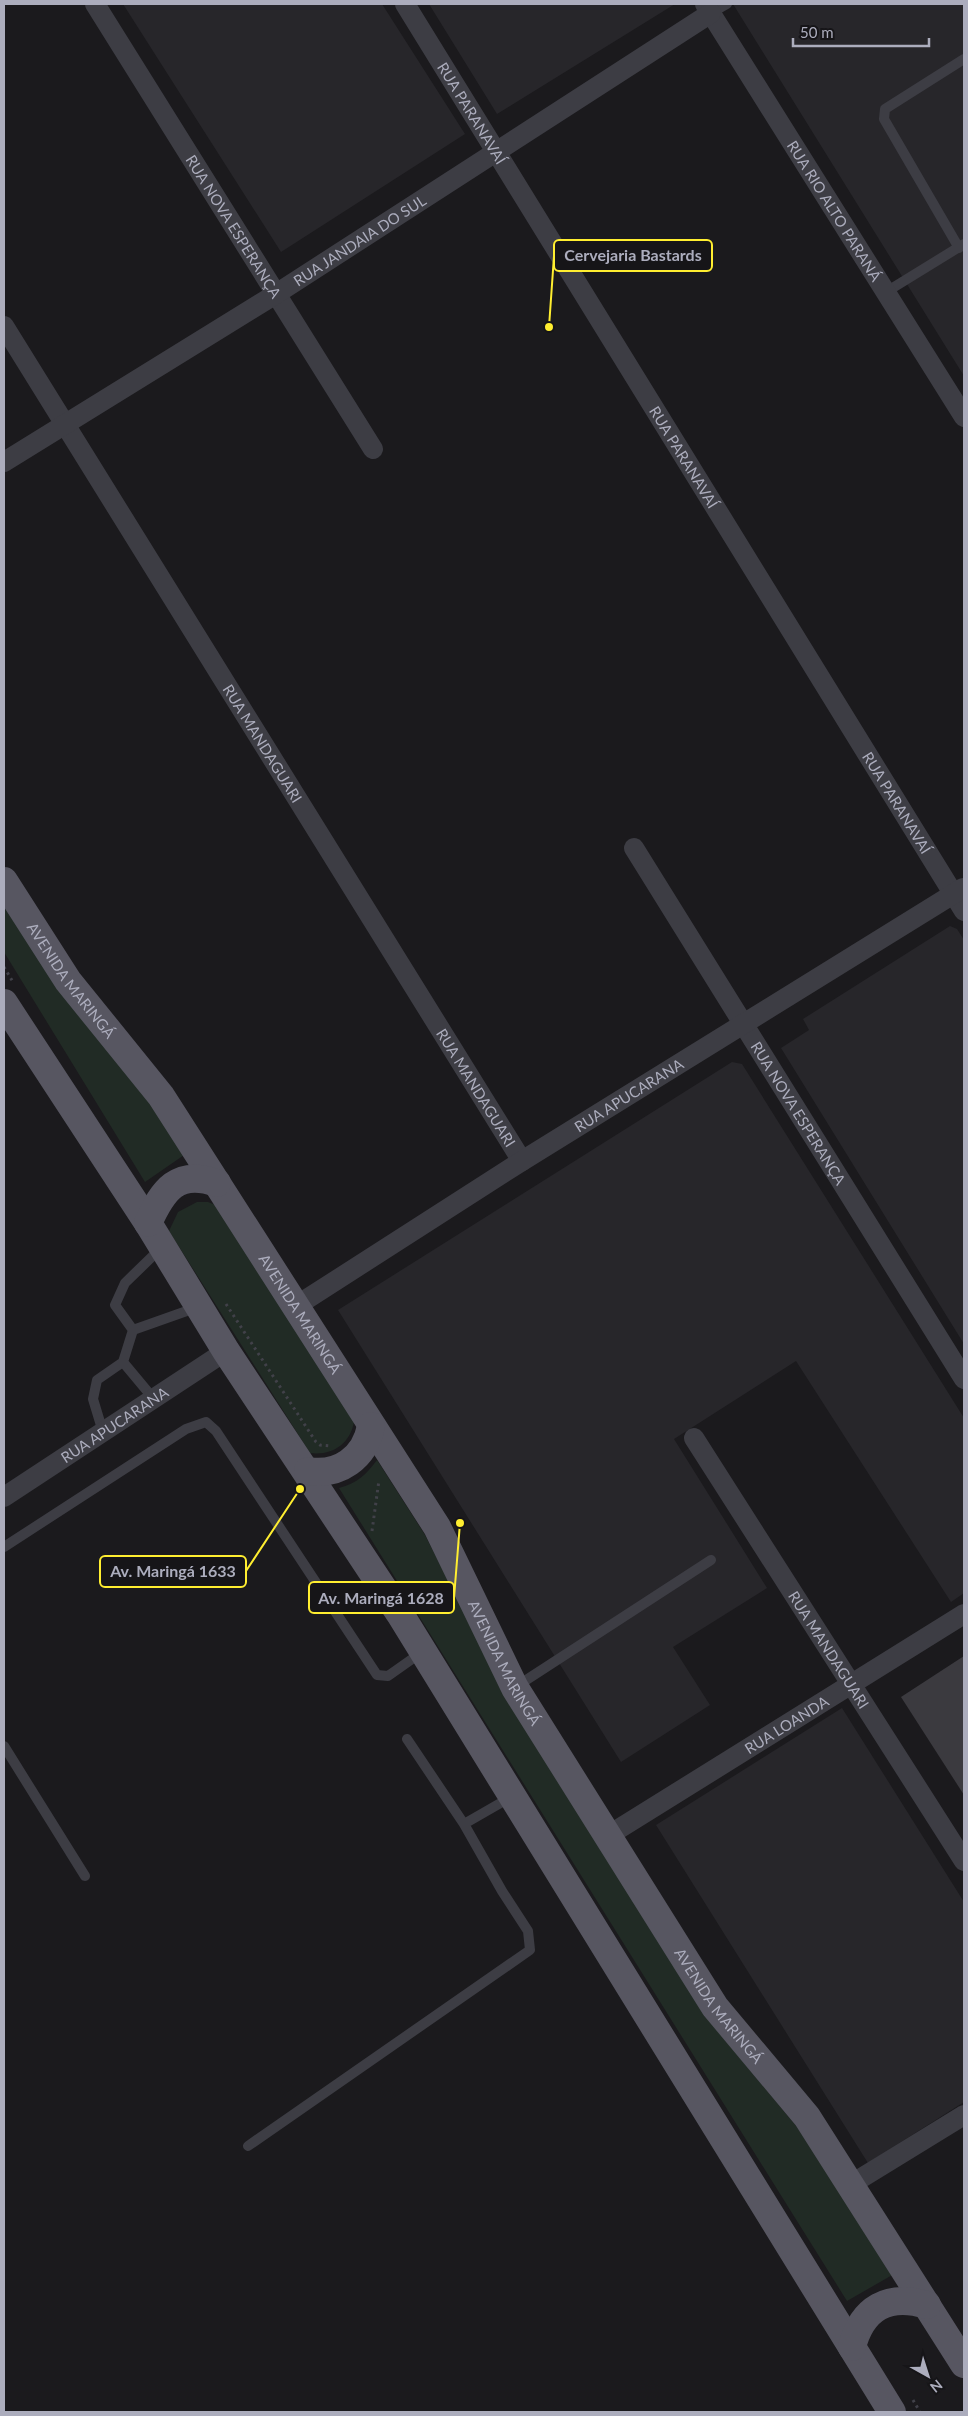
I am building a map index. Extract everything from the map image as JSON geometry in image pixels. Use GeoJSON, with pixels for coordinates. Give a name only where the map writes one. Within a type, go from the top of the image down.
{"type":"FeatureCollection","features":[{"type":"Feature","properties":{"kind":"main road","name":"AVENIDA MARINGÁ"},"geometry":{"type":"LineString","coordinates":[[4,881],[68,981],[161,1096],[437,1527],[515,1688],[609,1835],[715,2007],[806,2117],[964,2364]]}},
{"type":"Feature","properties":{"kind":"main road"},"geometry":{"type":"LineString","coordinates":[[4,1003],[162,1247],[211,1303],[226,1350],[308,1471],[423,1651],[892,2412]]}},
{"type":"Feature","properties":{"kind":"main road"},"geometry":{"type":"LineString","coordinates":[[148,1223],[159,1199],[172,1186],[187,1178],[202,1177],[216,1183]]}},
{"type":"Feature","properties":{"kind":"main road"},"geometry":{"type":"LineString","coordinates":[[308,1471],[328,1472],[350,1462],[366,1444],[371,1426]]}},
{"type":"Feature","properties":{"kind":"main road"},"geometry":{"type":"LineString","coordinates":[[852,2347],[856,2331],[863,2320],[878,2306],[894,2300],[910,2300],[926,2305]]}},
{"type":"Feature","properties":{"kind":"street","name":"RUA NOVA ESPERANÇA"},"geometry":{"type":"LineString","coordinates":[[95,4],[373,449]]}},
{"type":"Feature","properties":{"kind":"street","name":"RUA PARANAVAÍ"},"geometry":{"type":"LineString","coordinates":[[404,4],[959,891],[964,911]]}},
{"type":"Feature","properties":{"kind":"street","name":"RUA JANDAIA DO SUL"},"geometry":{"type":"LineString","coordinates":[[4,462],[276,294],[497,151],[714,7]]}},
{"type":"Feature","properties":{"kind":"street","name":"RUA RIO ALTO PARANÁ"},"geometry":{"type":"LineString","coordinates":[[714,7],[886,292],[964,417]]}},
{"type":"Feature","properties":{"kind":"street","name":"RUA MANDAGUARI"},"geometry":{"type":"LineString","coordinates":[[4,326],[522,1161]]}},
{"type":"Feature","properties":{"kind":"street","name":"RUA NOVA ESPERANÇA"},"geometry":{"type":"LineString","coordinates":[[634,848],[964,1379]]}},
{"type":"Feature","properties":{"kind":"street","name":"RUA APUCARANA"},"geometry":{"type":"LineString","coordinates":[[296,1306],[522,1161],[959,891]]}},
{"type":"Feature","properties":{"kind":"street","name":"RUA APUCARANA"},"geometry":{"type":"LineString","coordinates":[[4,1497],[226,1350]]}},
{"type":"Feature","properties":{"kind":"street","name":"RUA MANDAGUARI"},"geometry":{"type":"LineString","coordinates":[[694,1438],[852,1682],[964,1862]]}},
{"type":"Feature","properties":{"kind":"street","name":"RUA LOANDA"},"geometry":{"type":"LineString","coordinates":[[609,1835],[964,1614]]}},
{"type":"Feature","properties":{"kind":"street"},"geometry":{"type":"LineString","coordinates":[[850,2185],[964,2115]]}},
{"type":"Feature","properties":{"kind":"lane"},"geometry":{"type":"LineString","coordinates":[[886,292],[962,246],[884,119],[885,109],[964,58]]}},
{"type":"Feature","properties":{"kind":"lane"},"geometry":{"type":"LineString","coordinates":[[133,1330],[116,1305],[125,1283],[162,1247]]}},
{"type":"Feature","properties":{"kind":"lane"},"geometry":{"type":"LineString","coordinates":[[133,1330],[211,1303]]}},
{"type":"Feature","properties":{"kind":"lane"},"geometry":{"type":"LineString","coordinates":[[103,1432],[93,1399],[97,1380],[123,1362],[133,1330]]}},
{"type":"Feature","properties":{"kind":"lane"},"geometry":{"type":"LineString","coordinates":[[123,1362],[153,1398]]}},
{"type":"Feature","properties":{"kind":"lane"},"geometry":{"type":"LineString","coordinates":[[4,1547],[186,1429],[206,1422],[216,1431],[377,1675],[388,1676],[423,1651]]}},
{"type":"Feature","properties":{"kind":"lane"},"geometry":{"type":"LineString","coordinates":[[515,1688],[711,1560]]}},
{"type":"Feature","properties":{"kind":"lane"},"geometry":{"type":"LineString","coordinates":[[248,2146],[530,1950],[528,1931],[502,1891],[464,1824],[406,1739]]}},
{"type":"Feature","properties":{"kind":"lane"},"geometry":{"type":"LineString","coordinates":[[4,1746],[85,1876]]}},
{"type":"Feature","properties":{"kind":"lane"},"geometry":{"type":"LineString","coordinates":[[464,1824],[512,1796]]}},
{"type":"Feature","properties":{"kind":"path"},"geometry":{"type":"LineString","coordinates":[[211,1303],[316,1442],[320,1445],[337,1446]]}},
{"type":"Feature","properties":{"kind":"shaded area"},"geometry":{"type":"Polygon","coordinates":[[[123,4],[382,4],[465,134],[281,252],[123,4]]]}},
{"type":"Feature","properties":{"kind":"shaded area"},"geometry":{"type":"Polygon","coordinates":[[[429,4],[675,4],[497,114],[429,4]]]}},
{"type":"Feature","properties":{"kind":"shaded area"},"geometry":{"type":"Polygon","coordinates":[[[733,4],[964,4],[964,376],[733,4]]]}},
{"type":"Feature","properties":{"kind":"shaded area"},"geometry":{"type":"Polygon","coordinates":[[[4,903],[187,1153],[145,1182],[4,952],[4,903]]]}},
{"type":"Feature","properties":{"kind":"shaded area"},"geometry":{"type":"Polygon","coordinates":[[[950,926],[957,929],[964,940],[964,1344],[781,1048],[809,1030],[803,1019],[950,926]]]}},
{"type":"Feature","properties":{"kind":"shaded area"},"geometry":{"type":"Polygon","coordinates":[[[732,1062],[742,1064],[964,1418],[964,1593],[951,1602],[796,1361],[674,1439],[767,1588],[673,1647],[710,1705],[621,1762],[338,1310],[732,1062]]]}},
{"type":"Feature","properties":{"kind":"shaded area"},"geometry":{"type":"Polygon","coordinates":[[[197,1202],[208,1202],[218,1206],[354,1422],[349,1437],[339,1447],[326,1453],[310,1453],[169,1231],[178,1212],[197,1202]]]}},
{"type":"Feature","properties":{"kind":"shaded area"},"geometry":{"type":"Polygon","coordinates":[[[377,1460],[425,1535],[505,1693],[705,2016],[797,2127],[894,2274],[847,2301],[339,1488],[361,1478],[377,1460]]]}},
{"type":"Feature","properties":{"kind":"shaded area"},"geometry":{"type":"Polygon","coordinates":[[[842,1708],[964,1902],[964,2102],[868,2163],[656,1825],[842,1708]]]}},
{"type":"Feature","properties":{"kind":"building"},"geometry":{"type":"Polygon","coordinates":[[[964,1656],[964,1795],[901,1697],[964,1656]]]}},
{"type":"Feature","properties":{"kind":"place","name":"Cervejaria Bastards"},"geometry":{"type":"Point","coordinates":[549,327]}},
{"type":"Feature","properties":{"kind":"place","name":"Av. Maringá 1633"},"geometry":{"type":"Point","coordinates":[300,1489]}},
{"type":"Feature","properties":{"kind":"place","name":"Av. Maringá 1628"},"geometry":{"type":"Point","coordinates":[460,1523]}}]}
